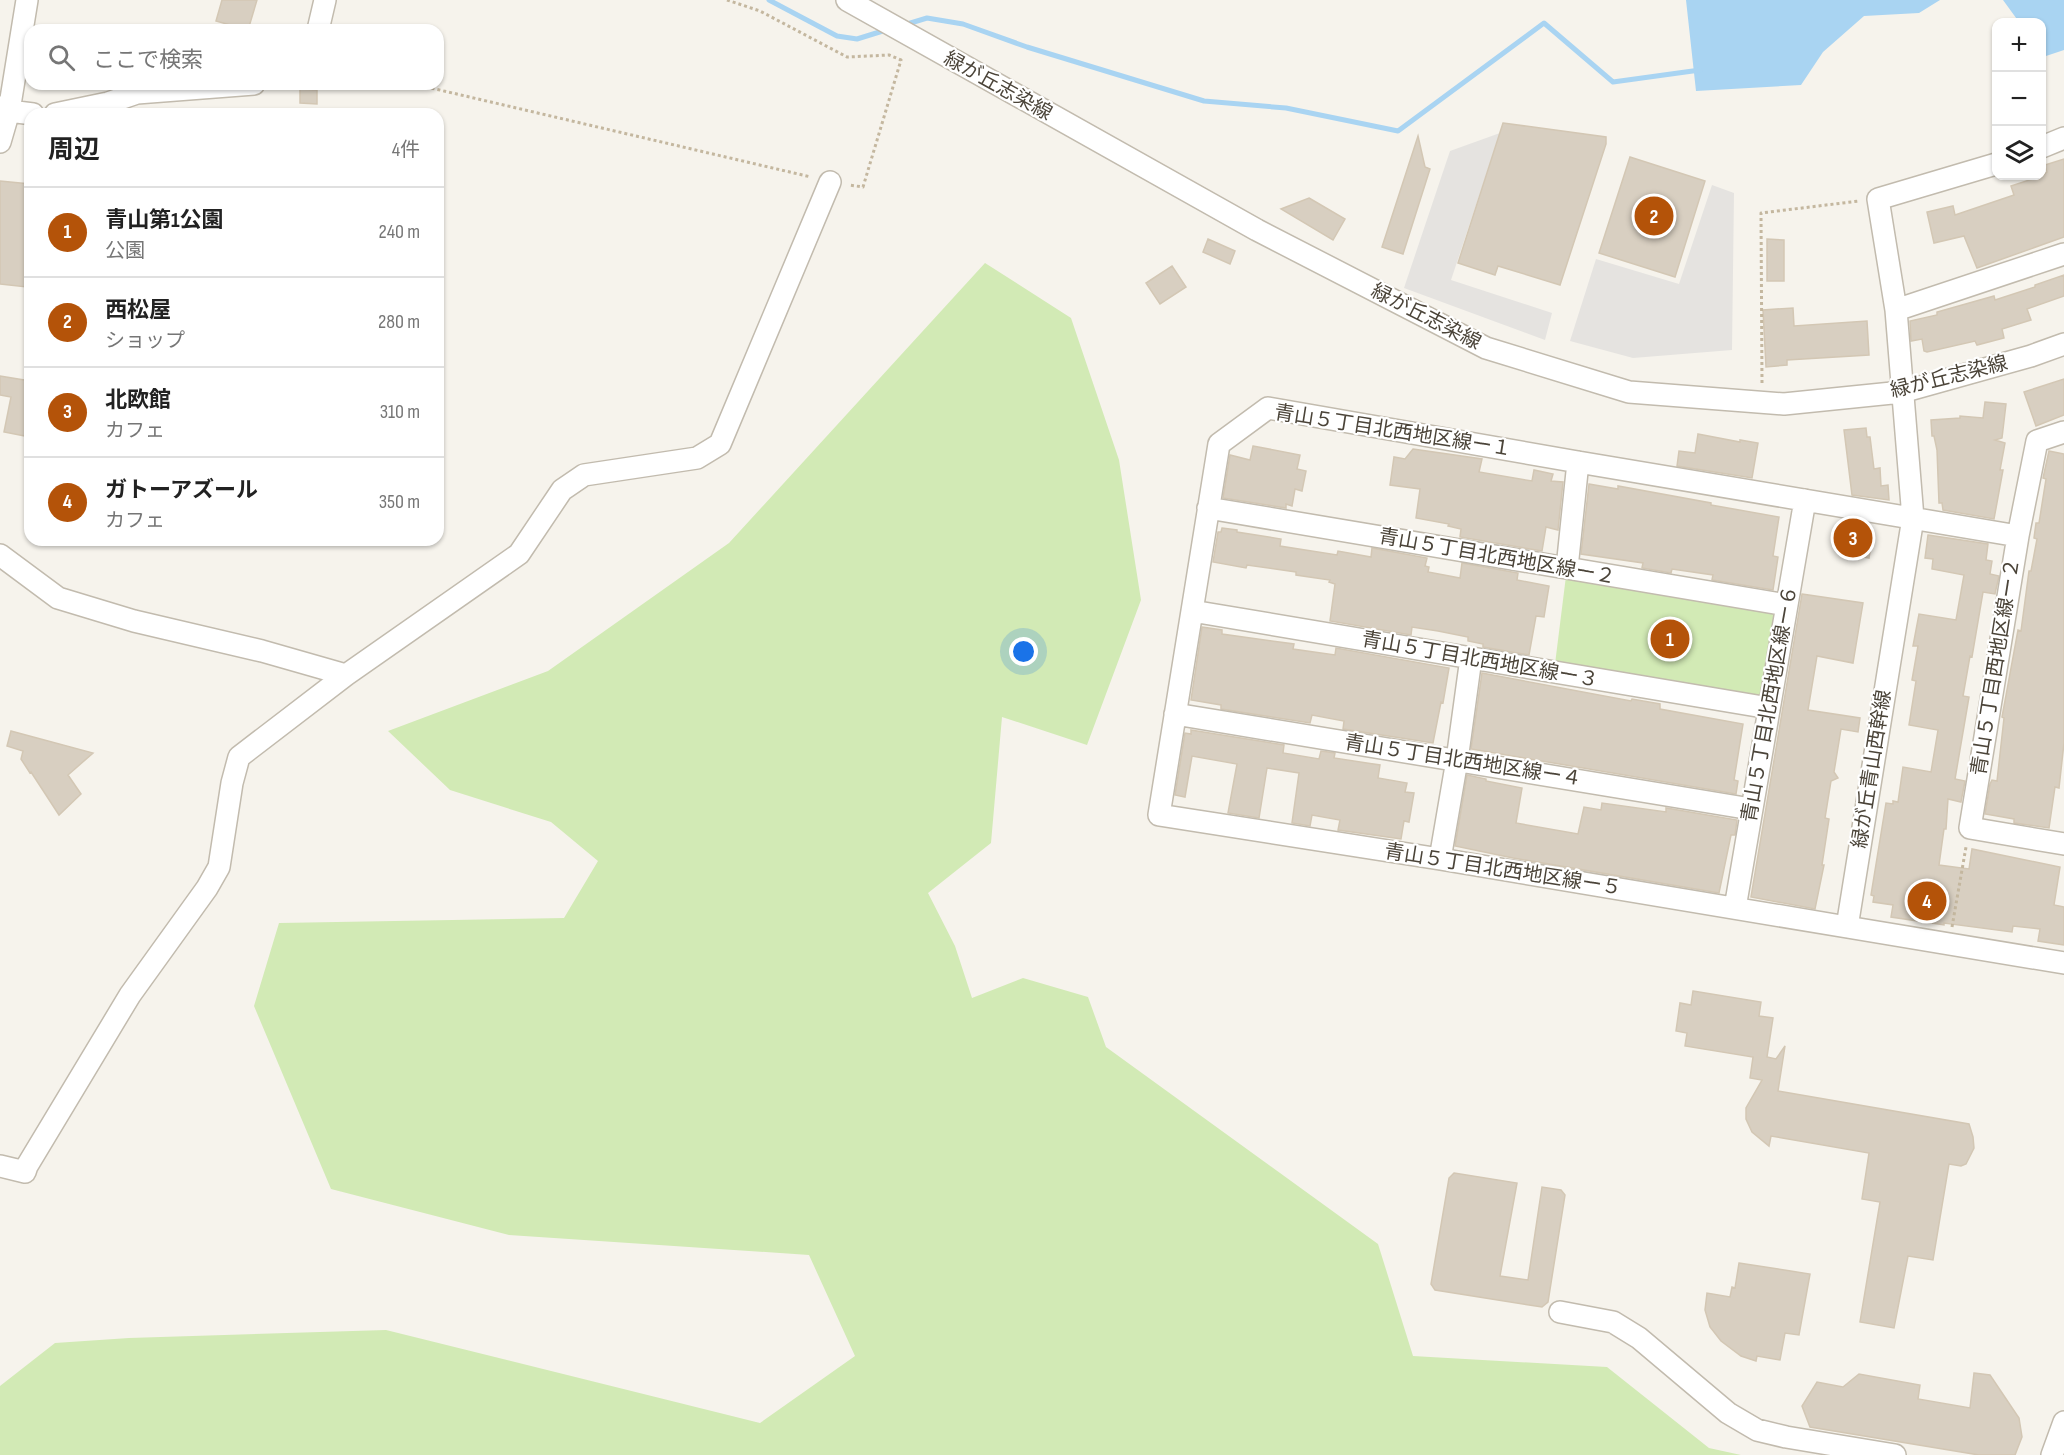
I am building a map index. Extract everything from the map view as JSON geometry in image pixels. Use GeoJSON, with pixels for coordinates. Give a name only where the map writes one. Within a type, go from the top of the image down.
{"type":"FeatureCollection","features":[{"type":"Feature","properties":{"kind":"street"},"geometry":{"type":"LineString","coordinates":[[0,142],[4,109],[27,0]]}},
{"type":"Feature","properties":{"kind":"street"},"geometry":{"type":"LineString","coordinates":[[319,24],[325,0]]}},
{"type":"Feature","properties":{"kind":"street","name":"緑が丘志染線"},"geometry":{"type":"LineString","coordinates":[[847,0],[1257,230],[1486,348],[1629,392],[1784,404],[1902,392],[2031,356],[2064,344]]}},
{"type":"Feature","properties":{"kind":"street"},"geometry":{"type":"LineString","coordinates":[[84,108],[138,93],[177,90]]}},
{"type":"Feature","properties":{"kind":"street"},"geometry":{"type":"LineString","coordinates":[[4,109],[24,112]]}},
{"type":"Feature","properties":{"kind":"street"},"geometry":{"type":"LineString","coordinates":[[2046,145],[2064,138]]}},
{"type":"Feature","properties":{"kind":"street"},"geometry":{"type":"LineString","coordinates":[[1878,199],[1992,165]]}},
{"type":"Feature","properties":{"kind":"street"},"geometry":{"type":"LineString","coordinates":[[0,1166],[25,1172],[130,995],[207,888],[219,867],[232,783],[239,757],[346,675],[519,554],[562,489],[584,475],[697,458],[720,444],[830,182]]}},
{"type":"Feature","properties":{"kind":"street","name":"緑が丘青山西幹線"},"geometry":{"type":"LineString","coordinates":[[1847,927],[1913,518],[1896,310],[1878,199]]}},
{"type":"Feature","properties":{"kind":"street"},"geometry":{"type":"LineString","coordinates":[[1896,310],[2064,254]]}},
{"type":"Feature","properties":{"kind":"street","name":"青山５丁目北西地区線ー１"},"geometry":{"type":"LineString","coordinates":[[1159,815],[1219,444],[1268,408],[2018,536]]}},
{"type":"Feature","properties":{"kind":"street","name":"青山５丁目西地区線ー２"},"geometry":{"type":"LineString","coordinates":[[1970,828],[2018,536],[2037,441],[2064,432]]}},
{"type":"Feature","properties":{"kind":"street"},"geometry":{"type":"LineString","coordinates":[[1566,568],[1578,462]]}},
{"type":"Feature","properties":{"kind":"street","name":"青山５丁目北西地区線ー６"},"geometry":{"type":"LineString","coordinates":[[1735,908],[1805,500]]}},
{"type":"Feature","properties":{"kind":"street","name":"青山５丁目北西地区線ー２"},"geometry":{"type":"LineString","coordinates":[[1208,508],[1786,605]]}},
{"type":"Feature","properties":{"kind":"street"},"geometry":{"type":"LineString","coordinates":[[0,555],[58,598],[134,621],[262,651],[346,675]]}},
{"type":"Feature","properties":{"kind":"street","name":"青山５丁目北西地区線ー３"},"geometry":{"type":"LineString","coordinates":[[1191,611],[1769,708]]}},
{"type":"Feature","properties":{"kind":"street"},"geometry":{"type":"LineString","coordinates":[[1440,859],[1471,658]]}},
{"type":"Feature","properties":{"kind":"street","name":"青山５丁目北西地区線ー４"},"geometry":{"type":"LineString","coordinates":[[1175,714],[1751,809]]}},
{"type":"Feature","properties":{"kind":"street","name":"青山５丁目北西地区線ー５"},"geometry":{"type":"LineString","coordinates":[[1159,815],[1847,927]]}},
{"type":"Feature","properties":{"kind":"street"},"geometry":{"type":"LineString","coordinates":[[1970,828],[2064,844]]}},
{"type":"Feature","properties":{"kind":"street"},"geometry":{"type":"LineString","coordinates":[[1847,927],[2064,963]]}},
{"type":"Feature","properties":{"kind":"street"},"geometry":{"type":"LineString","coordinates":[[1560,1312],[1613,1322],[1622,1327],[1639,1338],[1728,1413],[1757,1430],[1895,1455]]}},
{"type":"Feature","properties":{"kind":"street"},"geometry":{"type":"LineString","coordinates":[[2052,1455],[2064,1422]]}},
{"type":"Feature","properties":{"kind":"path"},"geometry":{"type":"LineString","coordinates":[[439,90],[830,182],[863,187],[901,60],[889,55],[847,57],[760,11],[728,0]]}},
{"type":"Feature","properties":{"kind":"path"},"geometry":{"type":"LineString","coordinates":[[1762,402],[1761,213],[1878,199]]}},
{"type":"Feature","properties":{"kind":"path"},"geometry":{"type":"LineString","coordinates":[[1950,944],[1970,828]]}},
{"type":"Feature","properties":{"kind":"green space"},"geometry":{"type":"Polygon","coordinates":[[[985,263],[1071,318],[1119,460],[1141,600],[1087,745],[1002,717],[991,843],[928,893],[955,946],[972,998],[1023,978],[1088,997],[1106,1047],[1378,1244],[1413,1356],[1607,1367],[1709,1448],[1741,1455],[0,1455],[0,1386],[55,1343],[129,1338],[386,1330],[760,1423],[855,1356],[809,1255],[509,1235],[331,1189],[254,1006],[279,923],[564,918],[598,861],[551,822],[450,790],[388,731],[548,671],[729,543],[985,263]]]}},
{"type":"Feature","properties":{"kind":"green space"},"geometry":{"type":"Polygon","coordinates":[[[1567,568],[1787,605],[1769,708],[1554,672],[1567,568]]]}},
{"type":"Feature","properties":{"kind":"shaded area"},"geometry":{"type":"Polygon","coordinates":[[[1500,133],[1451,280],[1552,313],[1545,340],[1404,288],[1450,151],[1500,133]]]}},
{"type":"Feature","properties":{"kind":"shaded area"},"geometry":{"type":"Polygon","coordinates":[[[1712,185],[1734,193],[1732,350],[1633,358],[1570,341],[1596,259],[1679,284],[1712,185]]]}},
{"type":"Feature","properties":{"kind":"water"},"geometry":{"type":"Polygon","coordinates":[[[1686,0],[1940,0],[1919,13],[1864,16],[1823,52],[1801,85],[1696,91],[1686,0]]]}},
{"type":"Feature","properties":{"kind":"water"},"geometry":{"type":"Polygon","coordinates":[[[2003,0],[2064,0],[2064,50],[2046,56],[2046,18],[2016,18],[2003,0]]]}},
{"type":"Feature","properties":{"kind":"building"},"geometry":{"type":"Polygon","coordinates":[[[222,0],[257,0],[250,24],[227,24],[216,21],[222,0]]]}},
{"type":"Feature","properties":{"kind":"building"},"geometry":{"type":"Polygon","coordinates":[[[300,90],[317,90],[317,104],[300,103],[300,90]]]}},
{"type":"Feature","properties":{"kind":"building"},"geometry":{"type":"Polygon","coordinates":[[[1503,123],[1606,137],[1606,144],[1560,285],[1498,266],[1495,275],[1458,263],[1503,123]]]}},
{"type":"Feature","properties":{"kind":"building"},"geometry":{"type":"Polygon","coordinates":[[[1418,136],[1425,167],[1430,169],[1403,254],[1382,247],[1418,136]]]}},
{"type":"Feature","properties":{"kind":"building"},"geometry":{"type":"Polygon","coordinates":[[[1630,157],[1705,181],[1675,277],[1599,253],[1630,157]]]}},
{"type":"Feature","properties":{"kind":"building"},"geometry":{"type":"Polygon","coordinates":[[[2064,159],[2064,237],[1977,268],[1964,236],[1934,243],[1927,212],[1953,206],[1955,215],[2014,195],[2011,186],[2030,180],[2046,180],[2046,165],[2064,159]]]}},
{"type":"Feature","properties":{"kind":"building"},"geometry":{"type":"Polygon","coordinates":[[[0,181],[24,183],[24,287],[0,284],[0,181]]]}},
{"type":"Feature","properties":{"kind":"building"},"geometry":{"type":"Polygon","coordinates":[[[1309,198],[1345,219],[1333,240],[1281,209],[1309,198]]]}},
{"type":"Feature","properties":{"kind":"building"},"geometry":{"type":"Polygon","coordinates":[[[1208,239],[1235,251],[1230,264],[1203,252],[1208,239]]]}},
{"type":"Feature","properties":{"kind":"building"},"geometry":{"type":"Polygon","coordinates":[[[1767,239],[1784,240],[1784,281],[1767,281],[1767,239]]]}},
{"type":"Feature","properties":{"kind":"building"},"geometry":{"type":"Polygon","coordinates":[[[1172,266],[1186,287],[1160,304],[1146,283],[1172,266]]]}},
{"type":"Feature","properties":{"kind":"building"},"geometry":{"type":"Polygon","coordinates":[[[2064,275],[2064,296],[2027,309],[2031,320],[2002,329],[2004,338],[1977,345],[1975,341],[1927,352],[1924,351],[1922,339],[1911,341],[1910,321],[1937,315],[1937,312],[1994,296],[1995,300],[2064,275]]]}},
{"type":"Feature","properties":{"kind":"building"},"geometry":{"type":"Polygon","coordinates":[[[1793,308],[1794,326],[1867,321],[1869,355],[1787,360],[1787,365],[1766,367],[1763,310],[1793,308]]]}},
{"type":"Feature","properties":{"kind":"building"},"geometry":{"type":"Polygon","coordinates":[[[0,376],[24,380],[24,436],[4,432],[11,397],[0,395],[0,376]]]}},
{"type":"Feature","properties":{"kind":"building"},"geometry":{"type":"Polygon","coordinates":[[[2064,379],[2064,415],[2036,426],[2024,392],[2064,379]]]}},
{"type":"Feature","properties":{"kind":"building"},"geometry":{"type":"Polygon","coordinates":[[[1985,402],[2006,404],[2002,438],[1995,440],[2005,443],[2000,470],[2003,470],[1994,519],[1943,510],[1942,503],[1939,503],[1937,450],[1934,436],[1932,436],[1931,420],[1960,418],[1960,416],[1983,418],[1985,402]]]}},
{"type":"Feature","properties":{"kind":"building"},"geometry":{"type":"Polygon","coordinates":[[[1866,428],[1867,437],[1870,437],[1874,469],[1880,468],[1881,486],[1888,485],[1889,500],[1852,495],[1844,430],[1866,428]]]}},
{"type":"Feature","properties":{"kind":"building"},"geometry":{"type":"Polygon","coordinates":[[[1698,434],[1758,443],[1752,478],[1677,466],[1679,451],[1695,453],[1698,434]]]}},
{"type":"Feature","properties":{"kind":"building"},"geometry":{"type":"Polygon","coordinates":[[[1253,446],[1300,455],[1297,469],[1306,471],[1302,491],[1295,489],[1292,506],[1286,504],[1286,508],[1223,498],[1230,455],[1250,460],[1253,446]]]}},
{"type":"Feature","properties":{"kind":"building"},"geometry":{"type":"Polygon","coordinates":[[[1413,449],[1482,459],[1479,472],[1532,481],[1534,470],[1553,474],[1551,481],[1563,482],[1558,530],[1546,527],[1542,551],[1460,537],[1461,529],[1448,526],[1449,524],[1416,518],[1420,489],[1390,485],[1394,457],[1405,459],[1413,449]]]}},
{"type":"Feature","properties":{"kind":"building"},"geometry":{"type":"Polygon","coordinates":[[[2049,451],[2064,454],[2064,743],[2059,788],[2055,787],[2049,828],[2014,823],[2014,819],[1985,814],[1990,784],[1992,780],[1997,781],[2004,718],[2002,717],[2018,630],[2021,631],[2049,451]]]}},
{"type":"Feature","properties":{"kind":"building"},"geometry":{"type":"Polygon","coordinates":[[[1589,484],[1618,489],[1618,486],[1779,517],[1773,556],[1778,557],[1773,590],[1712,580],[1713,575],[1672,569],[1671,573],[1642,568],[1643,563],[1581,554],[1589,484]]]}},
{"type":"Feature","properties":{"kind":"building"},"geometry":{"type":"Polygon","coordinates":[[[1222,528],[1281,539],[1280,546],[1337,555],[1338,551],[1371,557],[1372,548],[1427,558],[1425,566],[1429,567],[1428,572],[1460,578],[1462,563],[1518,573],[1517,580],[1549,586],[1544,617],[1536,616],[1529,655],[1483,647],[1483,644],[1468,641],[1468,637],[1438,631],[1412,627],[1411,635],[1330,621],[1335,584],[1329,582],[1330,580],[1296,575],[1296,572],[1247,565],[1246,568],[1213,562],[1218,532],[1221,532],[1222,528]]]}},
{"type":"Feature","properties":{"kind":"building"},"geometry":{"type":"Polygon","coordinates":[[[1852,528],[1873,532],[1869,558],[1848,554],[1852,528]]]}},
{"type":"Feature","properties":{"kind":"building"},"geometry":{"type":"Polygon","coordinates":[[[1928,535],[1988,544],[1986,560],[1992,561],[1990,574],[1999,576],[1995,594],[1983,592],[1963,696],[1969,697],[1955,779],[1965,781],[1961,802],[1948,799],[1946,829],[1944,829],[1939,865],[1969,869],[1972,849],[2060,867],[2054,905],[2064,907],[2064,945],[2038,941],[2040,929],[2013,926],[2012,932],[1891,917],[1893,905],[1873,902],[1874,896],[1871,895],[1886,803],[1898,802],[1903,767],[1931,772],[1938,730],[1909,725],[1916,681],[1912,680],[1918,646],[1913,646],[1919,614],[1956,620],[1964,575],[1932,569],[1933,559],[1925,558],[1928,535]]]}},
{"type":"Feature","properties":{"kind":"building"},"geometry":{"type":"Polygon","coordinates":[[[1802,594],[1863,603],[1853,663],[1817,656],[1808,710],[1860,718],[1858,732],[1841,729],[1834,772],[1838,778],[1831,781],[1825,818],[1829,819],[1822,865],[1824,865],[1815,909],[1751,897],[1802,594]]]}},
{"type":"Feature","properties":{"kind":"building"},"geometry":{"type":"Polygon","coordinates":[[[1202,627],[1222,630],[1222,634],[1294,644],[1293,649],[1335,655],[1336,648],[1449,668],[1433,743],[1343,729],[1344,721],[1312,715],[1310,723],[1221,709],[1221,705],[1191,700],[1202,627]]]}},
{"type":"Feature","properties":{"kind":"building"},"geometry":{"type":"Polygon","coordinates":[[[1482,673],[1631,701],[1632,699],[1660,704],[1660,709],[1743,724],[1734,780],[1738,781],[1736,794],[1471,749],[1482,673]]]}},
{"type":"Feature","properties":{"kind":"building"},"geometry":{"type":"Polygon","coordinates":[[[1191,730],[1284,745],[1283,753],[1319,759],[1321,751],[1335,753],[1334,758],[1380,765],[1378,778],[1407,783],[1405,792],[1414,793],[1409,822],[1404,821],[1401,839],[1338,830],[1340,820],[1312,815],[1310,826],[1292,823],[1299,773],[1267,768],[1259,818],[1228,813],[1237,764],[1192,756],[1185,797],[1175,795],[1185,733],[1191,734],[1191,730]]]}},
{"type":"Feature","properties":{"kind":"building"},"geometry":{"type":"Polygon","coordinates":[[[11,731],[93,753],[68,775],[81,794],[59,815],[21,759],[23,751],[7,746],[11,731]]]}},
{"type":"Feature","properties":{"kind":"building"},"geometry":{"type":"Polygon","coordinates":[[[1467,775],[1522,788],[1516,823],[1578,834],[1584,807],[1601,810],[1602,803],[1666,812],[1666,808],[1737,820],[1735,835],[1731,835],[1719,893],[1455,846],[1467,775]]]}},
{"type":"Feature","properties":{"kind":"building"},"geometry":{"type":"Polygon","coordinates":[[[1693,991],[1761,1002],[1759,1016],[1773,1018],[1767,1057],[1776,1059],[1785,1046],[1778,1091],[1969,1124],[1974,1148],[1966,1164],[1961,1166],[1949,1164],[1933,1260],[1908,1256],[1894,1328],[1860,1322],[1880,1202],[1862,1199],[1869,1153],[1771,1136],[1769,1146],[1752,1132],[1746,1119],[1746,1108],[1762,1080],[1750,1078],[1753,1057],[1685,1046],[1687,1033],[1676,1031],[1680,1003],[1691,1005],[1693,991]]]}},
{"type":"Feature","properties":{"kind":"building"},"geometry":{"type":"Polygon","coordinates":[[[1454,1173],[1517,1183],[1500,1276],[1528,1280],[1542,1187],[1561,1190],[1565,1195],[1548,1302],[1542,1307],[1435,1290],[1431,1284],[1449,1178],[1454,1173]]]}},
{"type":"Feature","properties":{"kind":"building"},"geometry":{"type":"Polygon","coordinates":[[[1739,1263],[1810,1274],[1799,1335],[1785,1333],[1780,1360],[1757,1356],[1756,1361],[1741,1356],[1721,1341],[1710,1327],[1705,1310],[1707,1293],[1730,1297],[1732,1287],[1735,1288],[1739,1263]]]}},
{"type":"Feature","properties":{"kind":"building"},"geometry":{"type":"Polygon","coordinates":[[[1974,1373],[1990,1375],[2019,1418],[2022,1437],[2015,1455],[1979,1455],[1810,1427],[1802,1406],[1817,1382],[1843,1387],[1859,1374],[1920,1385],[1918,1399],[1970,1408],[1974,1373]]]}},
{"type":"Feature","properties":{"kind":"waterway"},"geometry":{"type":"LineString","coordinates":[[769,0],[837,36],[857,39],[886,30]]}},
{"type":"Feature","properties":{"kind":"waterway"},"geometry":{"type":"LineString","coordinates":[[904,25],[927,18],[963,24],[1027,47],[1204,101],[1286,108],[1398,131],[1544,23],[1613,82],[1700,70]]}},
{"type":"Feature","properties":{"kind":"place","name":"西松屋"},"geometry":{"type":"Point","coordinates":[1654,216]}},
{"type":"Feature","properties":{"kind":"place","name":"北欧館"},"geometry":{"type":"Point","coordinates":[1853,538]}},
{"type":"Feature","properties":{"kind":"place","name":"青山第1公園"},"geometry":{"type":"Point","coordinates":[1670,639]}},
{"type":"Feature","properties":{"kind":"place","name":"ガトーアズール"},"geometry":{"type":"Point","coordinates":[1927,901]}}]}
